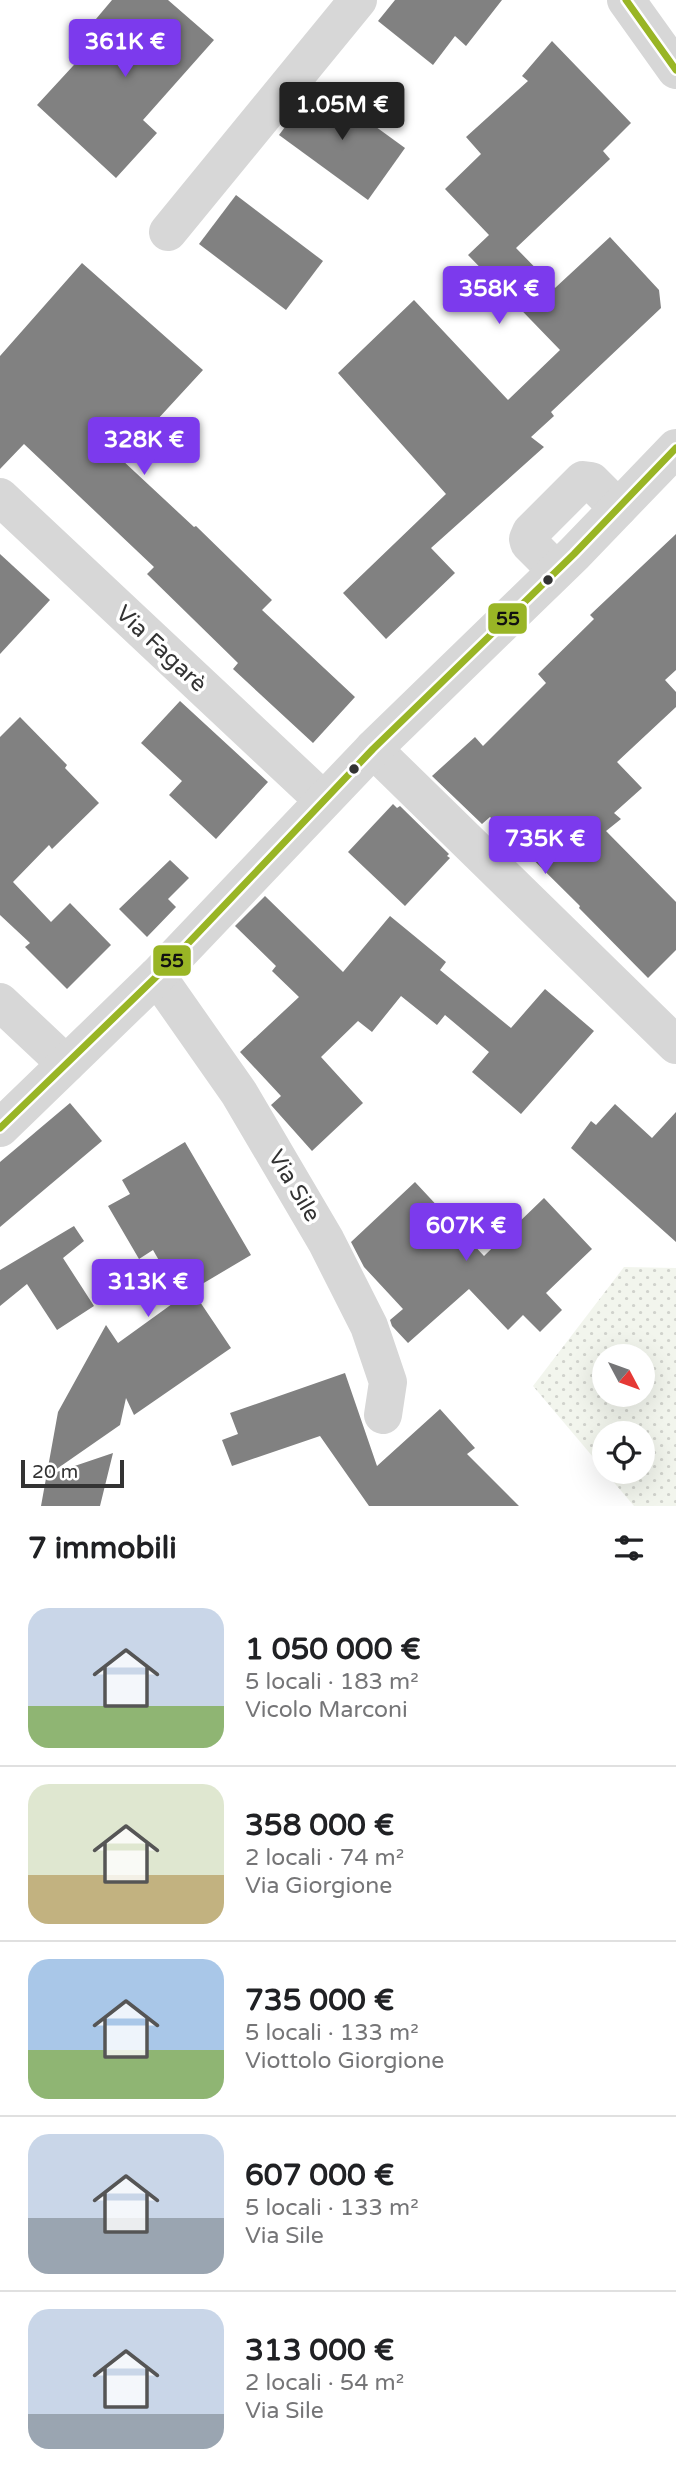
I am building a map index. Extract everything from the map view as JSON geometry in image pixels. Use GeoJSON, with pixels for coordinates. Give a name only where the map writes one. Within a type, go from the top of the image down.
{"type":"FeatureCollection","features":[{"type":"Feature","properties":{"kind":"street"},"geometry":{"type":"LineString","coordinates":[[168,232],[358,0]]}},
{"type":"Feature","properties":{"kind":"street"},"geometry":{"type":"LineString","coordinates":[[626,0],[676,69]]}},
{"type":"Feature","properties":{"kind":"street"},"geometry":{"type":"LineString","coordinates":[[0,1128],[157,976],[373,749],[676,448]]}},
{"type":"Feature","properties":{"kind":"street","name":"Via Fagarè"},"geometry":{"type":"LineString","coordinates":[[0,497],[323,800]]}},
{"type":"Feature","properties":{"kind":"street"},"geometry":{"type":"LineString","coordinates":[[373,749],[676,1045]]}},
{"type":"Feature","properties":{"kind":"street","name":"Via Sile"},"geometry":{"type":"LineString","coordinates":[[157,976],[239,1093],[326,1241],[369,1326],[388,1382],[383,1415]]}},
{"type":"Feature","properties":{"kind":"street"},"geometry":{"type":"LineString","coordinates":[[0,1002],[66,1064]]}},
{"type":"Feature","properties":{"kind":"shaded area"},"geometry":{"type":"Polygon","coordinates":[[[624,1267],[676,1268],[676,1506],[634,1506],[615,1484],[655,1484],[655,1421],[592,1421],[592,1456],[533,1386],[624,1267]]]}},
{"type":"Feature","properties":{"kind":"building"},"geometry":{"type":"Polygon","coordinates":[[[112,0],[168,0],[214,40],[143,120],[157,133],[116,178],[37,105],[108,28],[96,19],[112,0]]]}},
{"type":"Feature","properties":{"kind":"building"},"geometry":{"type":"Polygon","coordinates":[[[395,0],[502,0],[466,46],[455,36],[433,65],[378,21],[395,0]]]}},
{"type":"Feature","properties":{"kind":"building"},"geometry":{"type":"Polygon","coordinates":[[[552,41],[631,123],[603,151],[610,159],[516,248],[555,288],[610,237],[659,290],[661,308],[551,412],[554,416],[531,437],[544,447],[431,548],[455,573],[386,639],[343,593],[446,494],[338,373],[414,300],[508,400],[560,350],[468,255],[489,235],[445,189],[481,154],[466,137],[528,81],[522,76],[552,41]]]}},
{"type":"Feature","properties":{"kind":"building"},"geometry":{"type":"Polygon","coordinates":[[[317,84],[405,148],[368,200],[279,135],[317,84]]]}},
{"type":"Feature","properties":{"kind":"building"},"geometry":{"type":"Polygon","coordinates":[[[236,195],[323,261],[286,310],[199,244],[236,195]]]}},
{"type":"Feature","properties":{"kind":"building"},"geometry":{"type":"Polygon","coordinates":[[[82,263],[203,370],[121,459],[196,526],[272,600],[262,610],[355,697],[313,743],[233,669],[238,663],[147,574],[154,567],[24,444],[0,469],[0,356],[82,263]]]}},
{"type":"Feature","properties":{"kind":"building"},"geometry":{"type":"Polygon","coordinates":[[[676,534],[676,670],[665,680],[676,692],[676,707],[617,762],[642,788],[614,813],[621,819],[606,831],[676,902],[676,950],[648,978],[490,817],[482,824],[432,776],[475,737],[483,746],[546,683],[538,674],[594,619],[590,615],[676,534]]]}},
{"type":"Feature","properties":{"kind":"building"},"geometry":{"type":"Polygon","coordinates":[[[0,554],[50,600],[0,654],[0,554]]]}},
{"type":"Feature","properties":{"kind":"building"},"geometry":{"type":"Polygon","coordinates":[[[180,701],[268,782],[216,839],[169,795],[182,781],[141,743],[180,701]]]}},
{"type":"Feature","properties":{"kind":"building"},"geometry":{"type":"Polygon","coordinates":[[[20,717],[67,765],[65,768],[99,803],[52,849],[49,845],[13,882],[51,922],[70,903],[111,945],[67,989],[25,947],[30,943],[0,915],[0,737],[20,717]]]}},
{"type":"Feature","properties":{"kind":"building"},"geometry":{"type":"Polygon","coordinates":[[[393,804],[397,808],[400,806],[450,858],[405,906],[348,852],[393,804]]]}},
{"type":"Feature","properties":{"kind":"building"},"geometry":{"type":"Polygon","coordinates":[[[170,860],[189,878],[168,899],[176,907],[147,937],[119,909],[170,860]]]}},
{"type":"Feature","properties":{"kind":"building"},"geometry":{"type":"Polygon","coordinates":[[[265,896],[343,972],[390,916],[446,962],[440,970],[511,1028],[545,989],[594,1031],[521,1114],[472,1072],[489,1052],[445,1015],[437,1025],[401,996],[372,1032],[358,1021],[321,1057],[363,1103],[312,1151],[271,1105],[281,1096],[240,1052],[299,997],[272,971],[276,966],[235,926],[265,896]]]}},
{"type":"Feature","properties":{"kind":"building"},"geometry":{"type":"Polygon","coordinates":[[[70,1103],[102,1141],[0,1227],[0,1162],[70,1103]]]}},
{"type":"Feature","properties":{"kind":"building"},"geometry":{"type":"Polygon","coordinates":[[[615,1104],[652,1138],[676,1112],[676,1242],[571,1148],[591,1121],[596,1125],[615,1104]]]}},
{"type":"Feature","properties":{"kind":"building"},"geometry":{"type":"Polygon","coordinates":[[[185,1142],[251,1255],[192,1290],[231,1348],[134,1415],[126,1398],[120,1425],[48,1475],[113,1453],[100,1506],[41,1506],[58,1412],[106,1325],[118,1343],[190,1291],[180,1297],[153,1250],[139,1259],[108,1206],[130,1194],[122,1180],[185,1142]]]}},
{"type":"Feature","properties":{"kind":"building"},"geometry":{"type":"Polygon","coordinates":[[[415,1182],[484,1256],[544,1198],[592,1249],[546,1293],[562,1310],[540,1332],[523,1315],[508,1330],[469,1289],[408,1343],[392,1326],[390,1320],[403,1309],[364,1267],[351,1242],[415,1182]]]}},
{"type":"Feature","properties":{"kind":"building"},"geometry":{"type":"Polygon","coordinates":[[[74,1226],[84,1241],[63,1258],[94,1306],[57,1330],[27,1284],[0,1306],[0,1270],[74,1226]]]}},
{"type":"Feature","properties":{"kind":"building"},"geometry":{"type":"Polygon","coordinates":[[[345,1373],[377,1466],[440,1409],[475,1448],[467,1454],[519,1506],[369,1506],[320,1436],[232,1466],[222,1440],[238,1434],[230,1413],[345,1373]]]}},
{"type":"Feature","properties":{"kind":"transit line","name":"55"},"geometry":{"type":"LineString","coordinates":[[626,0],[676,70]]}},
{"type":"Feature","properties":{"kind":"transit line","name":"55"},"geometry":{"type":"LineString","coordinates":[[0,1128],[157,976],[373,749],[574,554],[676,448]]}}]}
